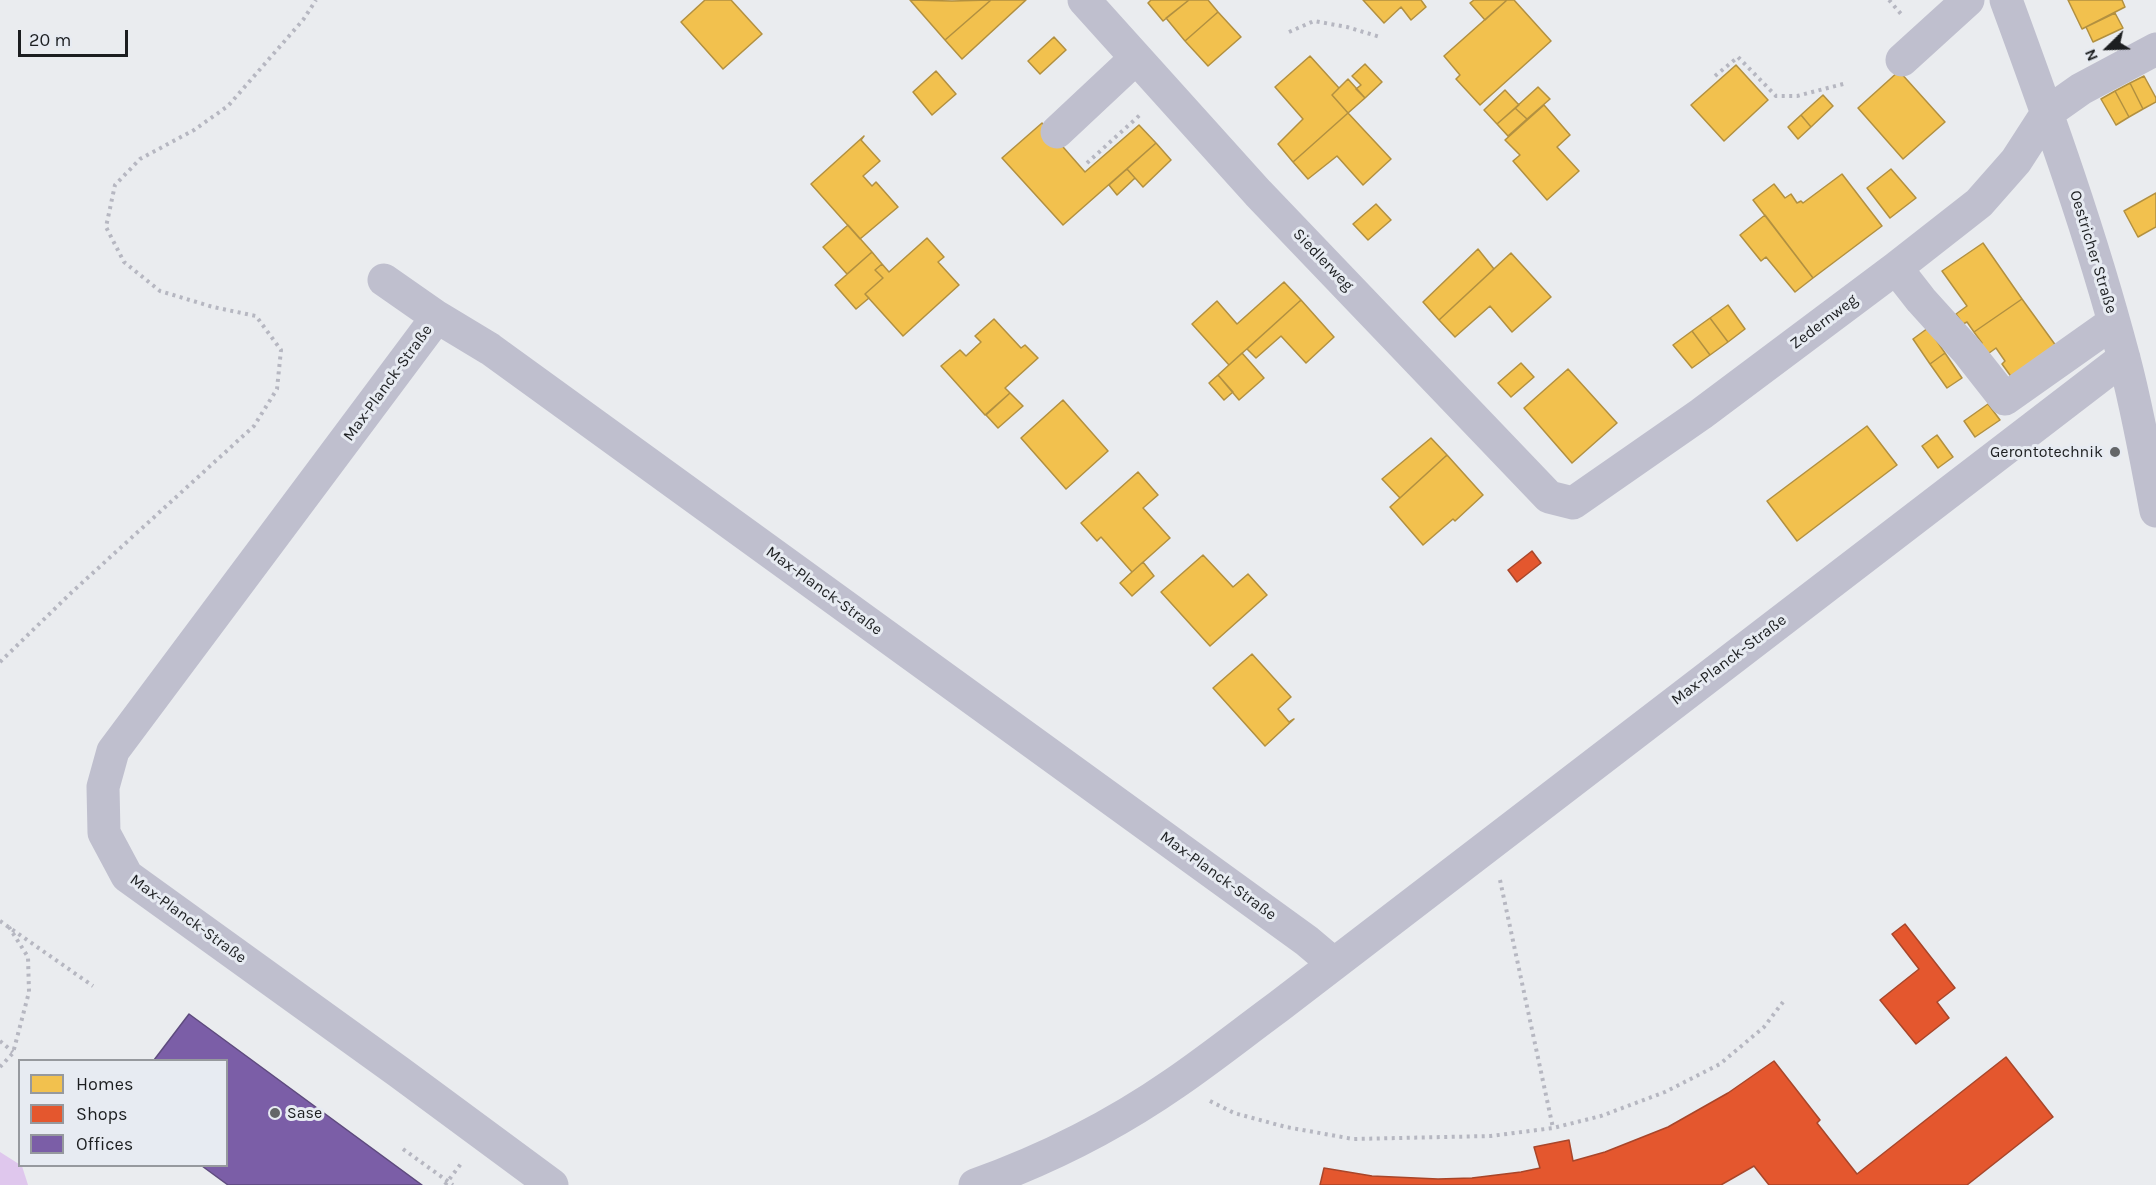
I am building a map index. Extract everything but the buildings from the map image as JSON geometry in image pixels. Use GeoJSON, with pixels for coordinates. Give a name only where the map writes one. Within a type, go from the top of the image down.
{"type":"FeatureCollection","features":[{"type":"Feature","properties":{"kind":"street","name":"Siedlerweg"},"geometry":{"type":"LineString","coordinates":[[1084,0],[1258,193],[1549,497],[1573,503]]}},
{"type":"Feature","properties":{"kind":"street"},"geometry":{"type":"LineString","coordinates":[[1902,60],[1968,0]]}},
{"type":"Feature","properties":{"kind":"street","name":"Oestricher Straße"},"geometry":{"type":"LineString","coordinates":[[2006,0],[2048,113],[2094,253],[2124,358],[2156,511]]}},
{"type":"Feature","properties":{"kind":"street"},"geometry":{"type":"LineString","coordinates":[[2048,113],[2081,89],[2156,49]]}},
{"type":"Feature","properties":{"kind":"street"},"geometry":{"type":"LineString","coordinates":[[1057,132],[1136,58]]}},
{"type":"Feature","properties":{"kind":"street","name":"Zedernweg"},"geometry":{"type":"LineString","coordinates":[[1573,503],[1701,414],[1980,202],[2016,161],[2048,113]]}},
{"type":"Feature","properties":{"kind":"street"},"geometry":{"type":"LineString","coordinates":[[1896,268],[2005,399],[2114,322]]}},
{"type":"Feature","properties":{"kind":"street"},"geometry":{"type":"LineString","coordinates":[[384,280],[437,316]]}},
{"type":"Feature","properties":{"kind":"street","name":"Max-Planck-Straße"},"geometry":{"type":"LineString","coordinates":[[549,1184],[399,1072],[127,876],[104,832],[103,787],[113,751],[437,316],[499,356],[1307,940],[1333,963]]}},
{"type":"Feature","properties":{"kind":"street","name":"Max-Planck-Straße"},"geometry":{"type":"LineString","coordinates":[[975,1185],[1021,1168],[1106,1126],[1174,1084],[2124,358]]}},
{"type":"Feature","properties":{"kind":"path"},"geometry":{"type":"LineString","coordinates":[[0,662],[72,592],[254,426],[277,389],[280,350],[256,316],[213,307],[160,291],[124,262],[106,227],[115,185],[140,159],[194,130],[228,106],[303,20],[316,0]]}},
{"type":"Feature","properties":{"kind":"path"},"geometry":{"type":"LineString","coordinates":[[1289,32],[1314,21],[1347,27],[1380,37]]}},
{"type":"Feature","properties":{"kind":"path"},"geometry":{"type":"LineString","coordinates":[[1715,76],[1738,57],[1776,96],[1797,96],[1847,83]]}},
{"type":"Feature","properties":{"kind":"path"},"geometry":{"type":"LineString","coordinates":[[1087,163],[1166,92]]}},
{"type":"Feature","properties":{"kind":"path"},"geometry":{"type":"LineString","coordinates":[[1492,842],[1553,1128]]}},
{"type":"Feature","properties":{"kind":"path"},"geometry":{"type":"LineString","coordinates":[[0,921],[93,987]]}},
{"type":"Feature","properties":{"kind":"path"},"geometry":{"type":"LineString","coordinates":[[0,1067],[13,1053],[29,992],[28,957],[9,927]]}},
{"type":"Feature","properties":{"kind":"path"},"geometry":{"type":"LineString","coordinates":[[1174,1084],[1234,1113],[1286,1127],[1353,1139],[1491,1136],[1553,1128],[1601,1116],[1665,1092],[1720,1064],[1764,1027],[1783,1002]]}},
{"type":"Feature","properties":{"kind":"path"},"geometry":{"type":"LineString","coordinates":[[0,1041],[13,1053]]}},
{"type":"Feature","properties":{"kind":"path"},"geometry":{"type":"LineString","coordinates":[[403,1149],[453,1185]]}},
{"type":"Feature","properties":{"kind":"shaded area"},"geometry":{"type":"Polygon","coordinates":[[[0,1152],[18,1163],[18,1167],[22,1167],[28,1185],[0,1185],[0,1152]]]}},
{"type":"Feature","properties":{"kind":"place","name":"Gerontotechnik"},"geometry":{"type":"Point","coordinates":[2115,452]}},
{"type":"Feature","properties":{"kind":"place","name":"Sase"},"geometry":{"type":"Point","coordinates":[275,1113]}}]}
